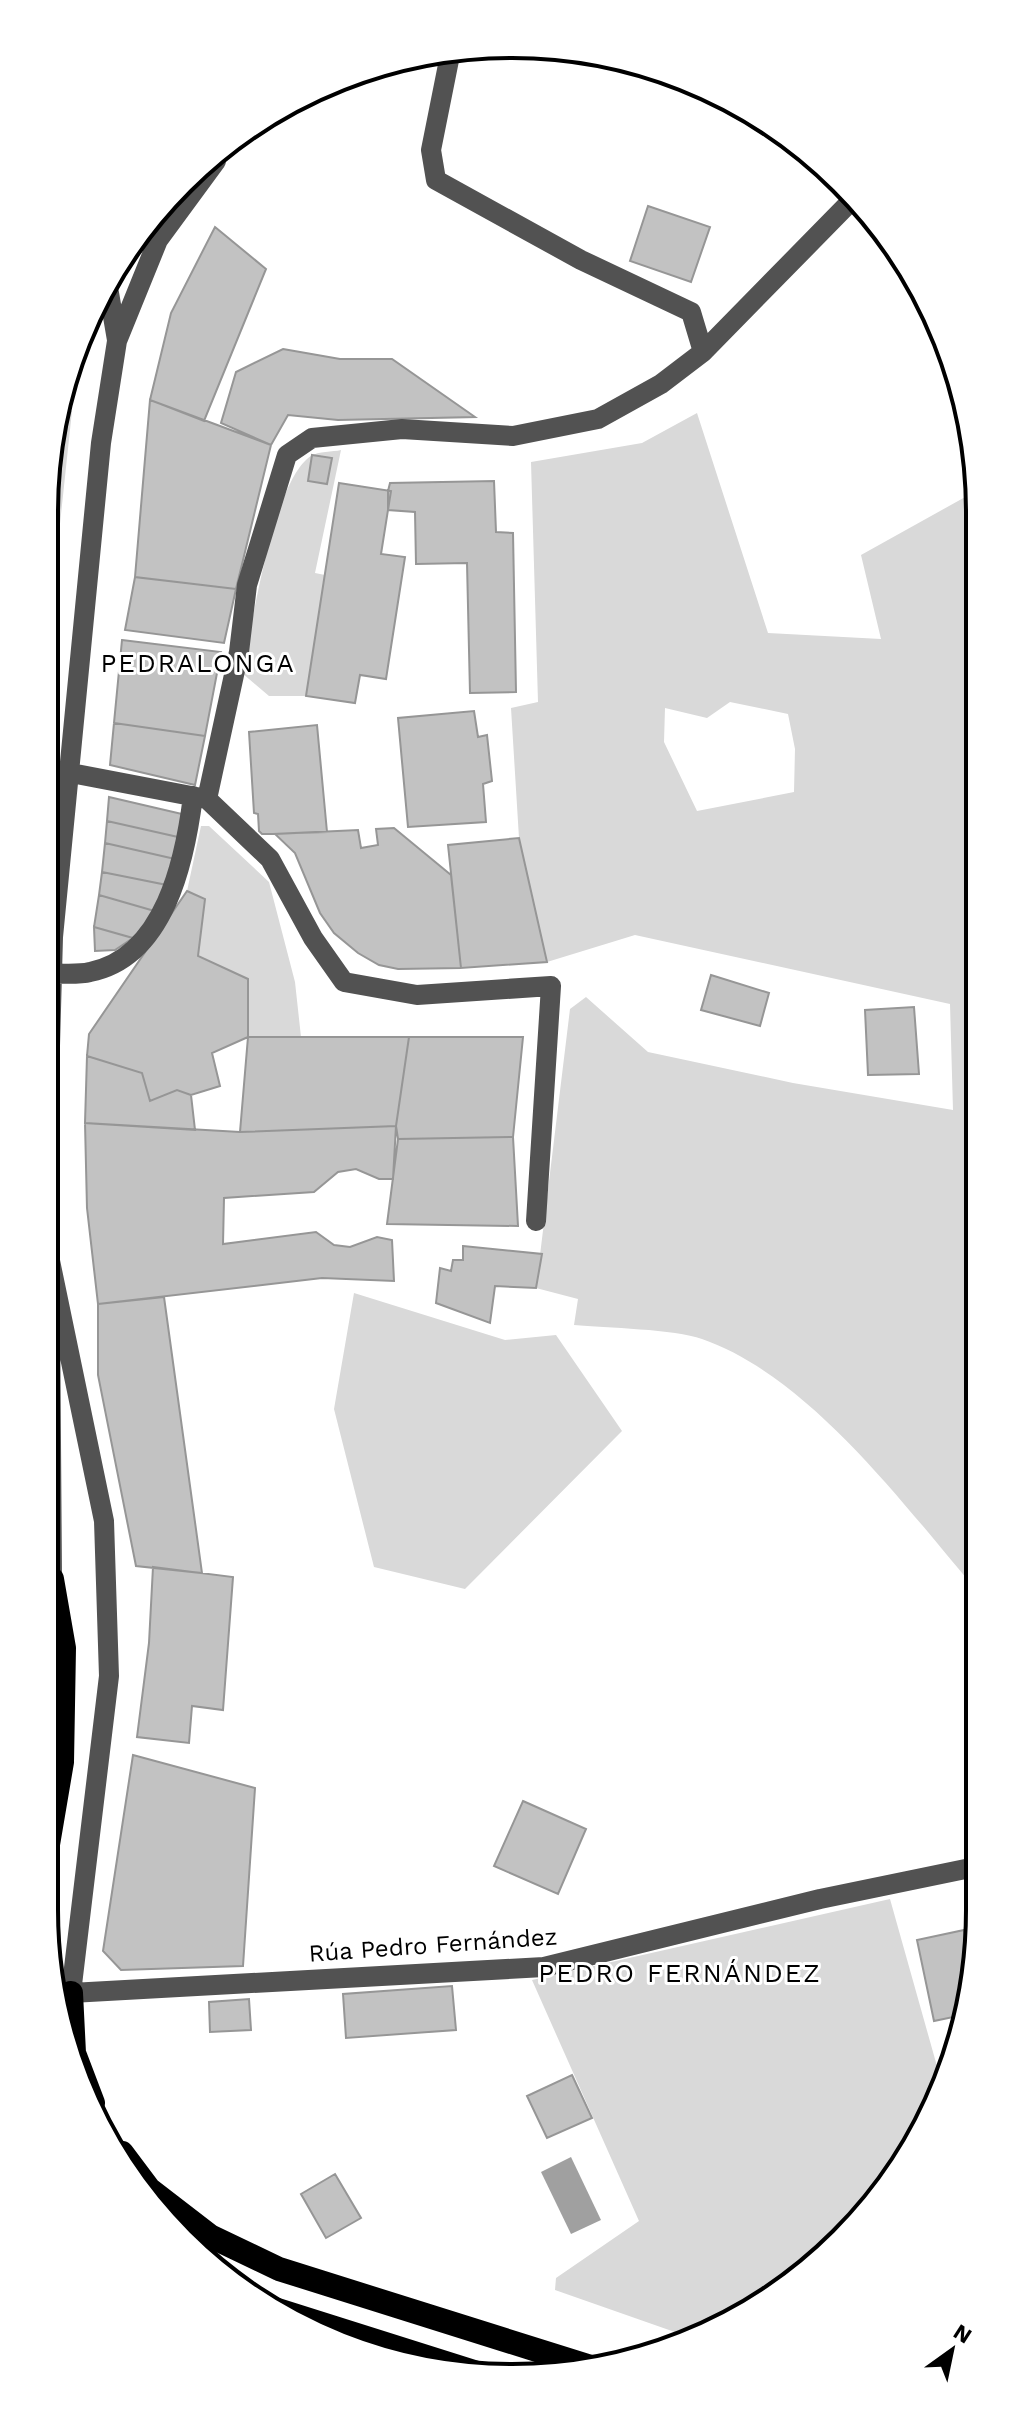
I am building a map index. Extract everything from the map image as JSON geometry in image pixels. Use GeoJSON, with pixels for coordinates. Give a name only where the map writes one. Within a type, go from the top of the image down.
{"type":"FeatureCollection","features":[{"type":"Feature","properties":{"kind":"highway"},"geometry":{"type":"LineString","coordinates":[[58,1614],[64,1648],[63,1734],[58,1789]]}},
{"type":"Feature","properties":{"kind":"highway"},"geometry":{"type":"LineString","coordinates":[[71,1993],[73,2026]]}},
{"type":"Feature","properties":{"kind":"highway"},"geometry":{"type":"LineString","coordinates":[[164,2201],[210,2236],[279,2269],[569,2360]]}},
{"type":"Feature","properties":{"kind":"highway"},"geometry":{"type":"LineString","coordinates":[[339,2330],[414,2353]]}},
{"type":"Feature","properties":{"kind":"street"},"geometry":{"type":"LineString","coordinates":[[448,63],[431,150],[436,180],[581,260],[691,312],[703,352]]}},
{"type":"Feature","properties":{"kind":"street"},"geometry":{"type":"LineString","coordinates":[[58,974],[91,972],[131,952],[156,924],[182,861],[200,798],[239,652],[247,585],[287,455],[312,438],[402,429],[513,436],[598,419],[661,384],[703,352],[846,206]]}},
{"type":"Feature","properties":{"kind":"street"},"geometry":{"type":"LineString","coordinates":[[58,911],[101,443],[117,341],[146,245]]}},
{"type":"Feature","properties":{"kind":"street"},"geometry":{"type":"LineString","coordinates":[[110,301],[117,341]]}},
{"type":"Feature","properties":{"kind":"street"},"geometry":{"type":"LineString","coordinates":[[71,773],[200,798],[270,859],[313,938],[344,982],[417,995],[551,986],[536,1221]]}},
{"type":"Feature","properties":{"kind":"street"},"geometry":{"type":"LineString","coordinates":[[58,1301],[105,1536],[109,1676],[71,1993]]}},
{"type":"Feature","properties":{"kind":"street","name":"Rúa Pedro Fernández"},"geometry":{"type":"LineString","coordinates":[[71,1993],[544,1967],[820,1899],[966,1869]]}},
{"type":"Feature","properties":{"kind":"shaded area"},"geometry":{"type":"Polygon","coordinates":[[[70,410],[72,411],[58,542],[62,453],[70,410]]]}},
{"type":"Feature","properties":{"kind":"shaded area"},"geometry":{"type":"Polygon","coordinates":[[[697,413],[768,633],[881,639],[861,555],[965,497],[966,1578],[854,1448],[781,1383],[742,1357],[702,1339],[658,1331],[574,1325],[578,1299],[536,1288],[570,1009],[586,997],[648,1052],[793,1083],[953,1110],[950,1004],[635,935],[547,962],[519,838],[511,708],[538,702],[531,462],[642,443],[697,413]],[[730,702],[707,718],[665,708],[664,742],[697,811],[794,792],[795,749],[788,714],[730,702]]]}},
{"type":"Feature","properties":{"kind":"shaded area"},"geometry":{"type":"Polygon","coordinates":[[[341,450],[315,573],[325,575],[306,696],[269,696],[242,673],[275,523],[298,470],[314,454],[341,450]]]}},
{"type":"Feature","properties":{"kind":"shaded area"},"geometry":{"type":"Polygon","coordinates":[[[201,826],[209,826],[269,882],[295,982],[301,1037],[248,1037],[247,979],[198,956],[187,891],[201,826]]]}},
{"type":"Feature","properties":{"kind":"shaded area"},"geometry":{"type":"Polygon","coordinates":[[[354,1293],[505,1340],[556,1335],[622,1431],[465,1589],[374,1567],[334,1409],[354,1293]]]}},
{"type":"Feature","properties":{"kind":"shaded area"},"geometry":{"type":"Polygon","coordinates":[[[890,1899],[937,2068],[905,2137],[872,2186],[833,2231],[764,2287],[713,2317],[677,2333],[555,2290],[556,2278],[639,2221],[532,1980],[890,1899]]]}},
{"type":"Feature","properties":{"kind":"shaded area"},"geometry":{"type":"Polygon","coordinates":[[[571,2157],[601,2220],[571,2234],[541,2172],[571,2157]]]}},
{"type":"Feature","properties":{"kind":"building"},"geometry":{"type":"Polygon","coordinates":[[[648,206],[710,227],[691,282],[630,261],[648,206]]]}},
{"type":"Feature","properties":{"kind":"building"},"geometry":{"type":"Polygon","coordinates":[[[215,227],[266,269],[204,421],[150,400],[171,313],[215,227]]]}},
{"type":"Feature","properties":{"kind":"building"},"geometry":{"type":"Polygon","coordinates":[[[283,349],[340,359],[392,359],[475,417],[338,420],[288,415],[271,445],[221,423],[236,372],[283,349]]]}},
{"type":"Feature","properties":{"kind":"building"},"geometry":{"type":"Polygon","coordinates":[[[150,400],[271,445],[236,589],[135,577],[150,400]]]}},
{"type":"Feature","properties":{"kind":"building"},"geometry":{"type":"Polygon","coordinates":[[[312,455],[332,458],[327,484],[308,481],[312,455]]]}},
{"type":"Feature","properties":{"kind":"building"},"geometry":{"type":"Polygon","coordinates":[[[494,481],[496,532],[513,533],[516,692],[470,693],[467,563],[416,564],[415,512],[388,510],[388,491],[390,483],[494,481]]]}},
{"type":"Feature","properties":{"kind":"building"},"geometry":{"type":"Polygon","coordinates":[[[339,483],[391,491],[381,554],[405,557],[386,679],[360,675],[355,703],[306,696],[339,483]]]}},
{"type":"Feature","properties":{"kind":"building"},"geometry":{"type":"Polygon","coordinates":[[[135,577],[236,589],[224,643],[125,630],[135,577]]]}},
{"type":"Feature","properties":{"kind":"building"},"geometry":{"type":"Polygon","coordinates":[[[122,640],[221,652],[205,736],[114,723],[122,640]]]}},
{"type":"Feature","properties":{"kind":"building"},"geometry":{"type":"Polygon","coordinates":[[[474,711],[478,737],[487,735],[492,781],[483,784],[486,822],[408,827],[398,718],[474,711]]]}},
{"type":"Feature","properties":{"kind":"building"},"geometry":{"type":"Polygon","coordinates":[[[114,723],[205,736],[195,785],[110,765],[114,723]]]}},
{"type":"Feature","properties":{"kind":"building"},"geometry":{"type":"Polygon","coordinates":[[[317,725],[327,832],[262,834],[258,814],[254,813],[249,732],[317,725]]]}},
{"type":"Feature","properties":{"kind":"building"},"geometry":{"type":"Polygon","coordinates":[[[109,797],[182,814],[178,837],[107,821],[109,797]]]}},
{"type":"Feature","properties":{"kind":"building"},"geometry":{"type":"Polygon","coordinates":[[[107,821],[178,837],[175,859],[105,843],[107,821]]]}},
{"type":"Feature","properties":{"kind":"building"},"geometry":{"type":"Polygon","coordinates":[[[394,828],[451,875],[461,968],[398,969],[379,965],[358,953],[334,933],[320,913],[295,853],[275,834],[358,830],[361,848],[378,845],[376,829],[394,828]]]}},
{"type":"Feature","properties":{"kind":"building"},"geometry":{"type":"Polygon","coordinates":[[[519,838],[547,962],[461,968],[448,845],[519,838]]]}},
{"type":"Feature","properties":{"kind":"building"},"geometry":{"type":"Polygon","coordinates":[[[105,843],[175,859],[167,885],[102,872],[105,843]]]}},
{"type":"Feature","properties":{"kind":"building"},"geometry":{"type":"Polygon","coordinates":[[[102,872],[167,885],[158,912],[99,895],[102,872]]]}},
{"type":"Feature","properties":{"kind":"building"},"geometry":{"type":"Polygon","coordinates":[[[187,891],[205,899],[198,956],[248,979],[248,1037],[212,1053],[220,1086],[191,1095],[177,1090],[150,1101],[142,1073],[87,1056],[89,1034],[187,891]]]}},
{"type":"Feature","properties":{"kind":"building"},"geometry":{"type":"Polygon","coordinates":[[[99,895],[158,912],[133,938],[94,927],[99,895]]]}},
{"type":"Feature","properties":{"kind":"building"},"geometry":{"type":"Polygon","coordinates":[[[94,927],[133,938],[115,950],[95,951],[94,927]]]}},
{"type":"Feature","properties":{"kind":"building"},"geometry":{"type":"Polygon","coordinates":[[[711,975],[769,993],[760,1026],[701,1010],[711,975]]]}},
{"type":"Feature","properties":{"kind":"building"},"geometry":{"type":"Polygon","coordinates":[[[914,1007],[919,1074],[868,1075],[865,1010],[914,1007]]]}},
{"type":"Feature","properties":{"kind":"building"},"geometry":{"type":"Polygon","coordinates":[[[248,1037],[409,1037],[396,1126],[240,1132],[248,1037]]]}},
{"type":"Feature","properties":{"kind":"building"},"geometry":{"type":"Polygon","coordinates":[[[409,1037],[523,1037],[513,1137],[398,1139],[396,1126],[409,1037]]]}},
{"type":"Feature","properties":{"kind":"building"},"geometry":{"type":"Polygon","coordinates":[[[87,1056],[142,1073],[150,1101],[177,1090],[191,1095],[195,1130],[85,1123],[87,1056]]]}},
{"type":"Feature","properties":{"kind":"building"},"geometry":{"type":"Polygon","coordinates":[[[85,1123],[240,1132],[396,1126],[393,1179],[379,1179],[356,1169],[338,1172],[314,1192],[224,1198],[223,1244],[316,1232],[334,1245],[350,1247],[377,1237],[392,1240],[394,1281],[322,1278],[98,1304],[87,1208],[85,1123]]]}},
{"type":"Feature","properties":{"kind":"building"},"geometry":{"type":"Polygon","coordinates":[[[513,1137],[518,1226],[387,1224],[398,1139],[513,1137]]]}},
{"type":"Feature","properties":{"kind":"building"},"geometry":{"type":"Polygon","coordinates":[[[463,1246],[542,1254],[536,1288],[495,1286],[490,1323],[436,1303],[440,1268],[451,1271],[453,1260],[463,1260],[463,1246]]]}},
{"type":"Feature","properties":{"kind":"building"},"geometry":{"type":"Polygon","coordinates":[[[164,1297],[202,1573],[136,1566],[98,1375],[98,1304],[164,1297]]]}},
{"type":"Feature","properties":{"kind":"building"},"geometry":{"type":"Polygon","coordinates":[[[153,1567],[233,1577],[223,1710],[192,1706],[189,1743],[137,1737],[149,1643],[153,1567]]]}},
{"type":"Feature","properties":{"kind":"building"},"geometry":{"type":"Polygon","coordinates":[[[133,1755],[255,1788],[243,1966],[121,1970],[103,1951],[133,1755]]]}},
{"type":"Feature","properties":{"kind":"building"},"geometry":{"type":"Polygon","coordinates":[[[523,1801],[586,1829],[558,1894],[494,1866],[523,1801]]]}},
{"type":"Feature","properties":{"kind":"building"},"geometry":{"type":"Polygon","coordinates":[[[964,1930],[962,1969],[953,2017],[934,2021],[917,1940],[964,1930]]]}},
{"type":"Feature","properties":{"kind":"building"},"geometry":{"type":"Polygon","coordinates":[[[452,1986],[456,2030],[346,2038],[343,1994],[452,1986]]]}},
{"type":"Feature","properties":{"kind":"building"},"geometry":{"type":"Polygon","coordinates":[[[249,1999],[251,2030],[210,2032],[209,2002],[249,1999]]]}},
{"type":"Feature","properties":{"kind":"building"},"geometry":{"type":"Polygon","coordinates":[[[572,2075],[592,2118],[547,2138],[527,2096],[572,2075]]]}},
{"type":"Feature","properties":{"kind":"building"},"geometry":{"type":"Polygon","coordinates":[[[335,2174],[361,2218],[326,2238],[301,2194],[335,2174]]]}},
{"type":"Feature","properties":{"kind":"district","name":"PEDRALONGA"},"geometry":{"type":"Point","coordinates":[198,663]}},
{"type":"Feature","properties":{"kind":"district","name":"PEDRO FERNÁNDEZ"},"geometry":{"type":"Point","coordinates":[680,1973]}}]}
